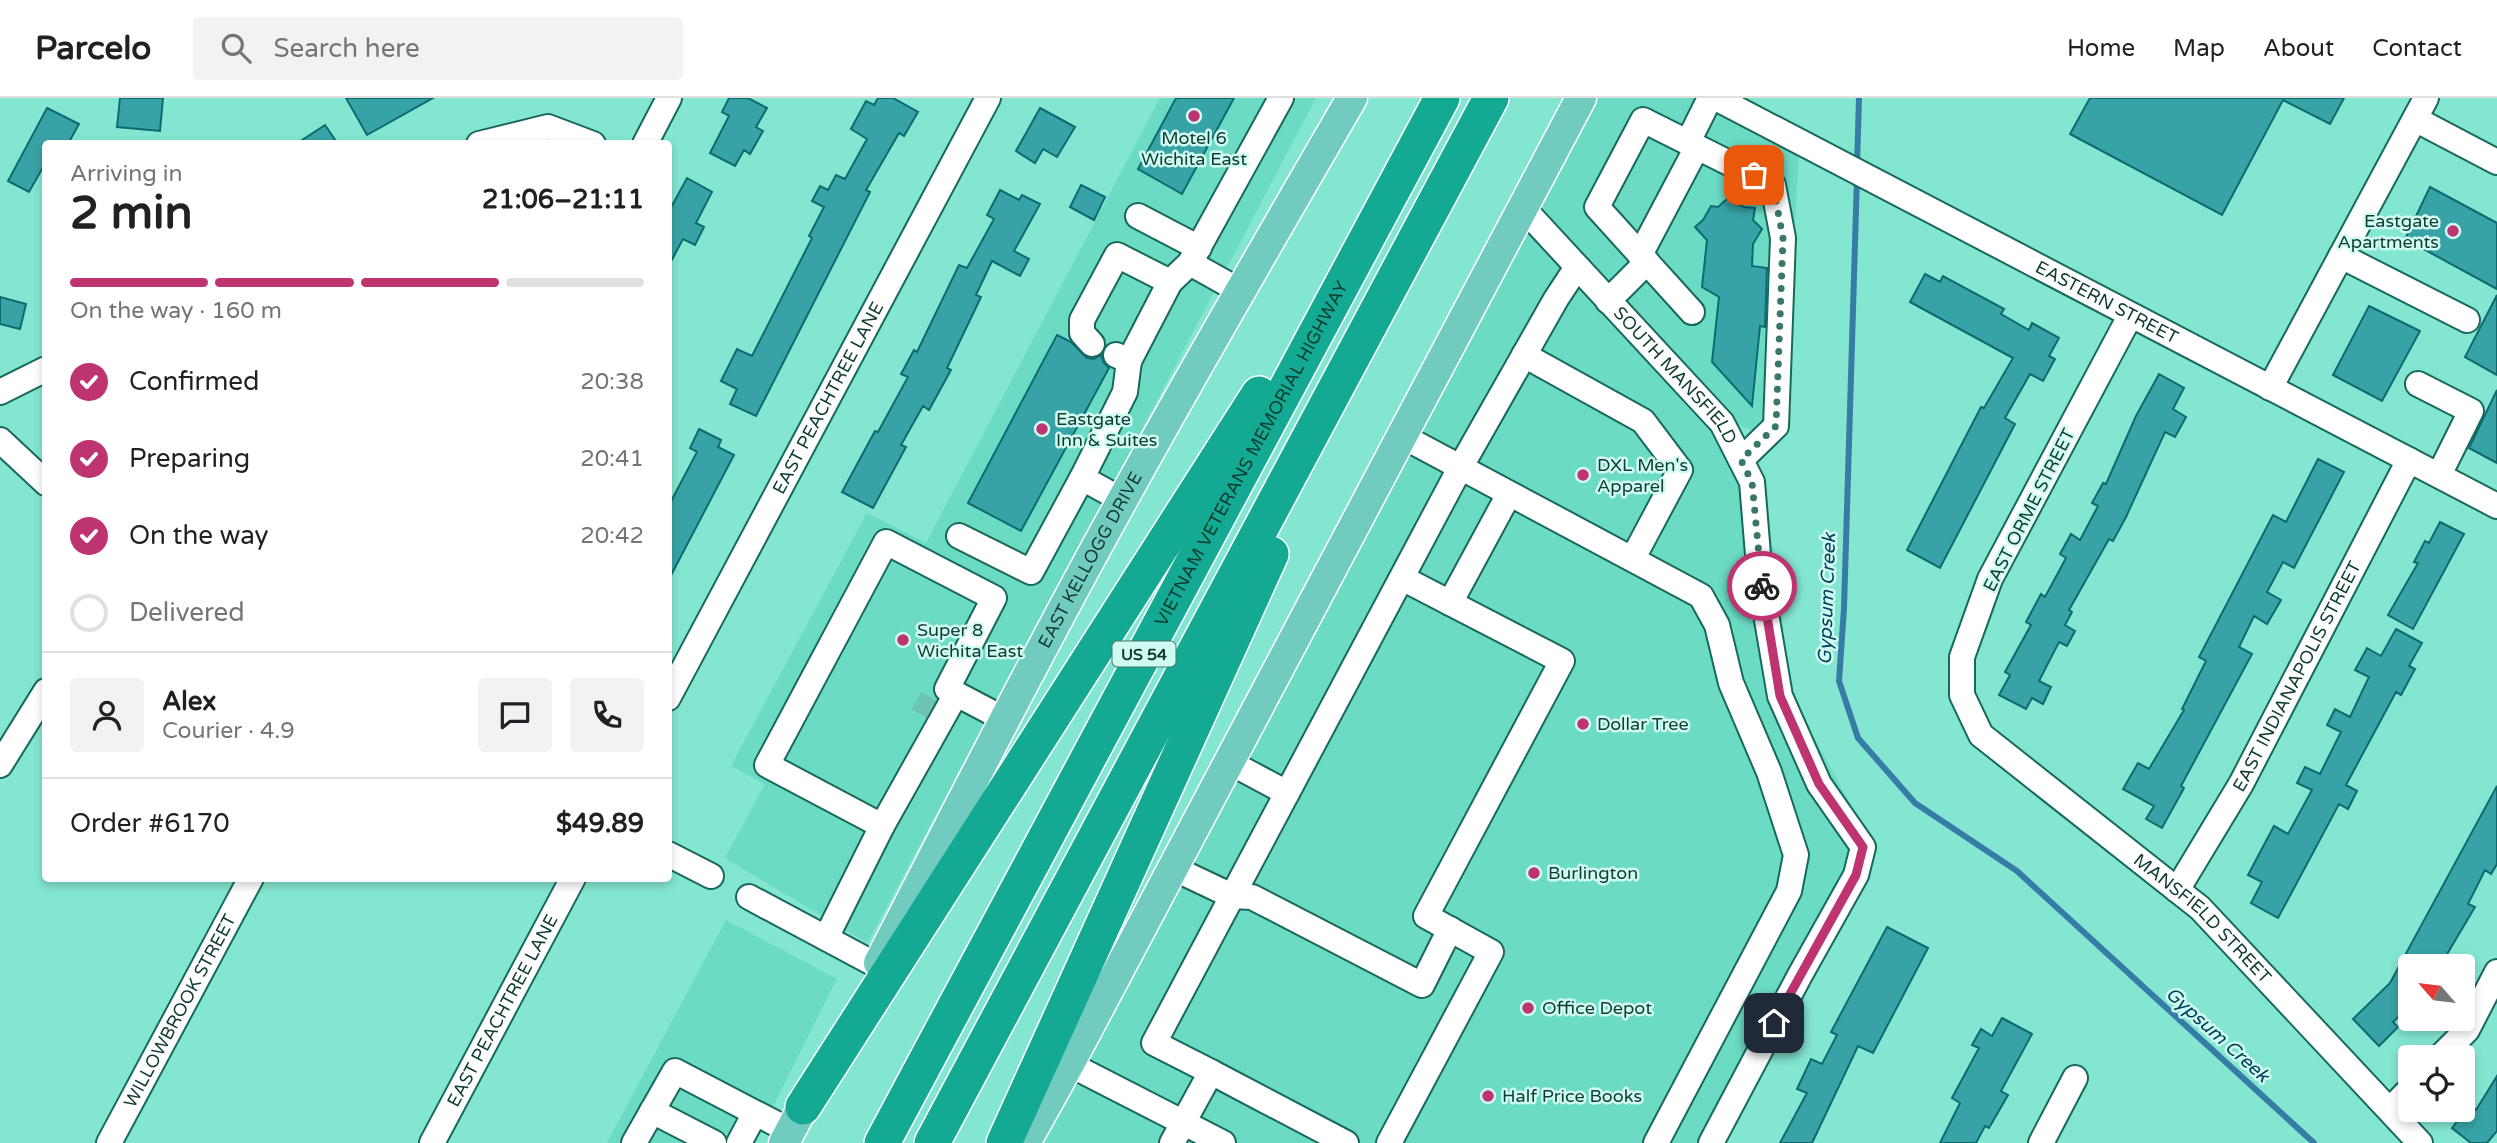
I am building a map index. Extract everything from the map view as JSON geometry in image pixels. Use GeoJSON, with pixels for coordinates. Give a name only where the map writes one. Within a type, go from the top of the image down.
{"type":"FeatureCollection","features":[{"type":"Feature","properties":{"kind":"highway","name":"VIETNAM VETERANS MEMORIAL HIGHWAY"},"geometry":{"type":"LineString","coordinates":[[882,1143],[1442,98]]}},
{"type":"Feature","properties":{"kind":"highway","name":"US 54"},"geometry":{"type":"LineString","coordinates":[[932,1143],[1493,99]]}},
{"type":"Feature","properties":{"kind":"highway"},"geometry":{"type":"LineString","coordinates":[[792,1127],[1406,164]]}},
{"type":"Feature","properties":{"kind":"highway"},"geometry":{"type":"LineString","coordinates":[[1004,1143],[1402,267]]}},
{"type":"Feature","properties":{"kind":"main road","name":"EAST KELLOGG DRIVE"},"geometry":{"type":"LineString","coordinates":[[792,1127],[1004,719],[1122,500],[1352,98]]}},
{"type":"Feature","properties":{"kind":"main road"},"geometry":{"type":"LineString","coordinates":[[1553,150],[1560,116],[1556,98]]}},
{"type":"Feature","properties":{"kind":"main road"},"geometry":{"type":"LineString","coordinates":[[1025,1143],[1581,98]]}},
{"type":"Feature","properties":{"kind":"street"},"geometry":{"type":"LineString","coordinates":[[647,140],[669,98]]}},
{"type":"Feature","properties":{"kind":"street","name":"EAST PEACHTREE LANE"},"geometry":{"type":"LineString","coordinates":[[672,690],[988,98]]}},
{"type":"Feature","properties":{"kind":"street"},"geometry":{"type":"LineString","coordinates":[[959,536],[1031,572],[1125,392],[1122,358],[1170,282],[1195,256],[1282,98]]}},
{"type":"Feature","properties":{"kind":"street"},"geometry":{"type":"LineString","coordinates":[[1608,301],[1644,258],[1710,98]]}},
{"type":"Feature","properties":{"kind":"street","name":"EASTERN STREET"},"geometry":{"type":"LineString","coordinates":[[1716,98],[2497,506]]}},
{"type":"Feature","properties":{"kind":"street"},"geometry":{"type":"LineString","coordinates":[[2270,388],[2420,108],[2497,162]]}},
{"type":"Feature","properties":{"kind":"street"},"geometry":{"type":"LineString","coordinates":[[1692,312],[1597,207],[1643,120],[1773,185],[1783,238],[1776,426],[1741,460]]}},
{"type":"Feature","properties":{"kind":"street"},"geometry":{"type":"LineString","coordinates":[[486,140],[548,127],[582,140]]}},
{"type":"Feature","properties":{"kind":"street","name":"SOUTH MANSFIELD"},"geometry":{"type":"LineString","coordinates":[[1522,208],[1722,424],[1752,482],[1760,579],[1780,696],[1819,784],[1863,847],[1856,875],[1711,1143]]}},
{"type":"Feature","properties":{"kind":"street"},"geometry":{"type":"LineString","coordinates":[[1138,216],[1240,291]]}},
{"type":"Feature","properties":{"kind":"street"},"geometry":{"type":"LineString","coordinates":[[1092,344],[1082,333],[1082,320],[1117,255],[1170,282]]}},
{"type":"Feature","properties":{"kind":"street"},"geometry":{"type":"LineString","coordinates":[[2341,256],[2467,320]]}},
{"type":"Feature","properties":{"kind":"street"},"geometry":{"type":"LineString","coordinates":[[1346,1143],[1154,1042],[1460,468],[1577,267]]}},
{"type":"Feature","properties":{"kind":"street","name":"EAST ORME STREET"},"geometry":{"type":"LineString","coordinates":[[1969,712],[1962,695],[1962,657],[1990,579],[2130,316]]}},
{"type":"Feature","properties":{"kind":"street"},"geometry":{"type":"LineString","coordinates":[[1524,355],[1643,421],[1680,470],[1633,558]]}},
{"type":"Feature","properties":{"kind":"street"},"geometry":{"type":"LineString","coordinates":[[0,392],[42,371]]}},
{"type":"Feature","properties":{"kind":"street"},"geometry":{"type":"LineString","coordinates":[[2418,384],[2471,411],[2438,475]]}},
{"type":"Feature","properties":{"kind":"street"},"geometry":{"type":"LineString","coordinates":[[1402,436],[1701,596],[1717,625],[1731,683],[1769,772],[1796,855],[1789,891],[1657,1143]]}},
{"type":"Feature","properties":{"kind":"street"},"geometry":{"type":"LineString","coordinates":[[0,440],[42,479]]}},
{"type":"Feature","properties":{"kind":"street","name":"EAST INDIANAPOLIS STREET"},"geometry":{"type":"LineString","coordinates":[[2177,890],[2241,784],[2409,460]]}},
{"type":"Feature","properties":{"kind":"street"},"geometry":{"type":"LineString","coordinates":[[1082,478],[1122,500]]}},
{"type":"Feature","properties":{"kind":"street"},"geometry":{"type":"LineString","coordinates":[[1450,603],[1509,494]]}},
{"type":"Feature","properties":{"kind":"street"},"geometry":{"type":"LineString","coordinates":[[882,826],[767,765],[886,542],[994,598],[921,734],[927,745]]}},
{"type":"Feature","properties":{"kind":"street"},"geometry":{"type":"LineString","coordinates":[[1389,1143],[1491,952],[1426,916],[1562,661],[1402,578]]}},
{"type":"Feature","properties":{"kind":"street"},"geometry":{"type":"LineString","coordinates":[[0,765],[42,697]]}},
{"type":"Feature","properties":{"kind":"street"},"geometry":{"type":"LineString","coordinates":[[939,699],[1004,719]]}},
{"type":"Feature","properties":{"kind":"street"},"geometry":{"type":"LineString","coordinates":[[826,938],[882,826],[927,745],[939,699]]}},
{"type":"Feature","properties":{"kind":"street","name":"MANSFIELD STREET"},"geometry":{"type":"LineString","coordinates":[[1969,712],[1980,735],[2200,908],[2420,1143]]}},
{"type":"Feature","properties":{"kind":"street"},"geometry":{"type":"LineString","coordinates":[[1229,762],[1287,793]]}},
{"type":"Feature","properties":{"kind":"street"},"geometry":{"type":"LineString","coordinates":[[672,856],[711,876]]}},
{"type":"Feature","properties":{"kind":"street"},"geometry":{"type":"LineString","coordinates":[[1173,868],[1233,896],[1252,897],[1422,985],[1450,929]]}},
{"type":"Feature","properties":{"kind":"street","name":"WILLOWBROOK STREET"},"geometry":{"type":"LineString","coordinates":[[109,1143],[249,882]]}},
{"type":"Feature","properties":{"kind":"street","name":"EAST PEACHTREE LANE"},"geometry":{"type":"LineString","coordinates":[[432,1143],[571,882]]}},
{"type":"Feature","properties":{"kind":"street"},"geometry":{"type":"LineString","coordinates":[[750,897],[877,966]]}},
{"type":"Feature","properties":{"kind":"street"},"geometry":{"type":"LineString","coordinates":[[2452,1045],[2466,1030],[2497,972]]}},
{"type":"Feature","properties":{"kind":"street"},"geometry":{"type":"LineString","coordinates":[[1069,1064],[1178,1133],[1223,1143]]}},
{"type":"Feature","properties":{"kind":"street"},"geometry":{"type":"LineString","coordinates":[[634,1143],[675,1071],[755,1113],[792,1127]]}},
{"type":"Feature","properties":{"kind":"street"},"geometry":{"type":"LineString","coordinates":[[1178,1133],[1211,1072]]}},
{"type":"Feature","properties":{"kind":"street"},"geometry":{"type":"LineString","coordinates":[[2041,1143],[2075,1078]]}},
{"type":"Feature","properties":{"kind":"street"},"geometry":{"type":"LineString","coordinates":[[2390,1110],[2398,1102]]}},
{"type":"Feature","properties":{"kind":"street"},"geometry":{"type":"LineString","coordinates":[[652,1111],[714,1143]]}},
{"type":"Feature","properties":{"kind":"street"},"geometry":{"type":"LineString","coordinates":[[738,1143],[755,1113]]}},
{"type":"Feature","properties":{"kind":"shaded area"},"geometry":{"type":"Polygon","coordinates":[[[1160,98],[1316,98],[867,943],[725,858],[765,784],[731,766],[867,513],[926,543],[1160,98]]]}},
{"type":"Feature","properties":{"kind":"shaded area"},"geometry":{"type":"Polygon","coordinates":[[[1592,98],[1726,98],[1800,136],[1782,439],[1734,424],[1764,482],[1792,697],[1869,838],[1711,1143],[1037,1143],[1592,98]]]}},
{"type":"Feature","properties":{"kind":"shaded area"},"geometry":{"type":"Polygon","coordinates":[[[726,920],[837,979],[755,1143],[607,1143],[726,920]]]}},
{"type":"Feature","properties":{"kind":"building"},"geometry":{"type":"Polygon","coordinates":[[[120,98],[163,98],[160,131],[117,127],[120,98]]]}},
{"type":"Feature","properties":{"kind":"building"},"geometry":{"type":"Polygon","coordinates":[[[346,98],[433,98],[367,135],[346,98]]]}},
{"type":"Feature","properties":{"kind":"building"},"geometry":{"type":"Polygon","coordinates":[[[729,98],[748,98],[767,108],[756,127],[763,131],[750,154],[744,150],[735,166],[710,153],[729,116],[722,112],[729,98]]]}},
{"type":"Feature","properties":{"kind":"building"},"geometry":{"type":"Polygon","coordinates":[[[878,98],[893,98],[918,112],[904,136],[899,133],[866,190],[870,192],[756,416],[730,404],[737,389],[721,381],[737,349],[752,356],[812,238],[809,236],[824,207],[812,201],[820,186],[828,190],[836,175],[845,179],[867,139],[851,129],[866,101],[874,105],[878,98]]]}},
{"type":"Feature","properties":{"kind":"building"},"geometry":{"type":"Polygon","coordinates":[[[1176,98],[1234,98],[1182,194],[1138,169],[1176,98]]]}},
{"type":"Feature","properties":{"kind":"building"},"geometry":{"type":"Polygon","coordinates":[[[2090,98],[2344,98],[2330,124],[2283,100],[2222,215],[2070,134],[2090,98]]]}},
{"type":"Feature","properties":{"kind":"building"},"geometry":{"type":"Polygon","coordinates":[[[47,108],[79,124],[70,140],[42,140],[42,169],[29,192],[8,181],[47,108]]]}},
{"type":"Feature","properties":{"kind":"building"},"geometry":{"type":"Polygon","coordinates":[[[1040,108],[1075,127],[1057,157],[1043,149],[1035,163],[1016,151],[1040,108]]]}},
{"type":"Feature","properties":{"kind":"building"},"geometry":{"type":"Polygon","coordinates":[[[325,125],[335,140],[302,140],[325,125]]]}},
{"type":"Feature","properties":{"kind":"building"},"geometry":{"type":"Polygon","coordinates":[[[687,178],[712,192],[696,223],[704,227],[695,245],[683,239],[672,260],[672,206],[687,178]]]}},
{"type":"Feature","properties":{"kind":"building"},"geometry":{"type":"Polygon","coordinates":[[[1081,185],[1105,197],[1094,220],[1070,207],[1081,185]]]}},
{"type":"Feature","properties":{"kind":"building","name":"Eastgate Apartments"},"geometry":{"type":"Polygon","coordinates":[[[2430,187],[2497,223],[2497,289],[2405,239],[2430,187]]]}},
{"type":"Feature","properties":{"kind":"building"},"geometry":{"type":"Polygon","coordinates":[[[1000,190],[1019,200],[1022,195],[1040,204],[1014,251],[1029,259],[1020,276],[992,261],[976,295],[981,297],[947,368],[951,370],[929,410],[923,406],[901,445],[906,447],[873,508],[842,492],[908,377],[901,374],[914,350],[917,352],[959,265],[967,268],[994,219],[987,215],[1000,190]]]}},
{"type":"Feature","properties":{"kind":"building"},"geometry":{"type":"Polygon","coordinates":[[[1728,198],[1744,207],[1755,208],[1753,220],[1762,229],[1753,244],[1752,266],[1767,268],[1765,327],[1760,326],[1752,406],[1712,362],[1719,297],[1702,287],[1707,240],[1695,227],[1703,220],[1711,206],[1718,207],[1728,198]]]}},
{"type":"Feature","properties":{"kind":"building"},"geometry":{"type":"Polygon","coordinates":[[[1925,274],[1940,282],[1943,276],[2004,309],[2001,314],[2029,330],[2032,323],[2059,338],[2049,356],[2055,359],[2043,381],[2030,374],[2005,418],[2015,424],[1940,568],[1907,550],[1981,407],[1984,408],[2013,358],[1910,302],[1925,274]]]}},
{"type":"Feature","properties":{"kind":"building"},"geometry":{"type":"Polygon","coordinates":[[[2497,295],[2497,375],[2465,357],[2497,295]]]}},
{"type":"Feature","properties":{"kind":"building"},"geometry":{"type":"Polygon","coordinates":[[[0,297],[26,304],[20,329],[0,324],[0,297]]]}},
{"type":"Feature","properties":{"kind":"building"},"geometry":{"type":"Polygon","coordinates":[[[2369,306],[2420,331],[2382,401],[2333,375],[2369,306]]]}},
{"type":"Feature","properties":{"kind":"building","name":"Eastgate Inn & Suites"},"geometry":{"type":"Polygon","coordinates":[[[1057,335],[1071,342],[1087,358],[1094,359],[1101,355],[1109,368],[1021,531],[968,503],[1057,335]]]}},
{"type":"Feature","properties":{"kind":"building"},"geometry":{"type":"Polygon","coordinates":[[[2159,374],[2184,388],[2173,409],[2186,417],[2175,437],[2165,432],[2126,517],[2113,541],[2109,539],[2069,610],[2072,612],[2065,625],[2075,631],[2067,646],[2059,642],[2039,681],[2051,687],[2043,704],[2032,698],[2026,709],[1999,695],[2010,675],[2005,672],[2031,625],[2026,622],[2041,594],[2045,597],[2066,558],[2060,554],[2071,534],[2080,540],[2098,506],[2092,503],[2103,483],[2106,484],[2136,416],[2159,374]]]}},
{"type":"Feature","properties":{"kind":"building"},"geometry":{"type":"Polygon","coordinates":[[[2497,390],[2497,463],[2469,448],[2497,390]]]}},
{"type":"Feature","properties":{"kind":"building"},"geometry":{"type":"Polygon","coordinates":[[[699,429],[721,440],[718,447],[734,455],[672,573],[672,499],[697,452],[690,448],[699,429]]]}},
{"type":"Feature","properties":{"kind":"building"},"geometry":{"type":"Polygon","coordinates":[[[2318,459],[2344,472],[2294,568],[2283,562],[2267,592],[2281,600],[2267,624],[2254,616],[2239,647],[2252,654],[2181,786],[2184,788],[2162,828],[2146,819],[2154,806],[2123,789],[2138,763],[2149,769],[2184,710],[2182,709],[2206,661],[2199,657],[2273,515],[2286,522],[2318,459]]]}},
{"type":"Feature","properties":{"kind":"building"},"geometry":{"type":"Polygon","coordinates":[[[2440,522],[2464,534],[2413,629],[2388,615],[2418,563],[2414,562],[2425,541],[2429,543],[2440,522]]]}},
{"type":"Feature","properties":{"kind":"building"},"geometry":{"type":"Polygon","coordinates":[[[2396,629],[2422,643],[2409,666],[2415,669],[2401,695],[2396,692],[2346,785],[2357,791],[2348,809],[2339,804],[2278,918],[2251,903],[2262,882],[2248,875],[2274,826],[2288,834],[2312,790],[2297,783],[2305,767],[2320,774],[2341,732],[2327,725],[2335,709],[2350,717],[2369,677],[2355,670],[2367,648],[2381,656],[2396,629]]]}},
{"type":"Feature","properties":{"kind":"building"},"geometry":{"type":"Polygon","coordinates":[[[2497,786],[2497,864],[2491,874],[2485,870],[2468,904],[2475,907],[2447,954],[2406,954],[2497,786]]]}},
{"type":"Feature","properties":{"kind":"building"},"geometry":{"type":"Polygon","coordinates":[[[1887,927],[1928,948],[1873,1053],[1858,1046],[1812,1143],[1780,1143],[1807,1093],[1797,1089],[1811,1059],[1822,1064],[1837,1035],[1831,1032],[1887,927]]]}},
{"type":"Feature","properties":{"kind":"building"},"geometry":{"type":"Polygon","coordinates":[[[2398,968],[2398,1017],[2393,1022],[2398,1027],[2379,1046],[2353,1019],[2390,983],[2398,968]]]}},
{"type":"Feature","properties":{"kind":"building"},"geometry":{"type":"Polygon","coordinates":[[[2002,1018],[2032,1034],[2001,1091],[2008,1095],[1989,1128],[1985,1126],[1976,1143],[1940,1143],[1960,1103],[1952,1098],[1979,1048],[1972,1045],[1981,1029],[1992,1036],[2002,1018]]]}},
{"type":"Feature","properties":{"kind":"building"},"geometry":{"type":"Polygon","coordinates":[[[2497,1076],[2497,1131],[2487,1143],[2471,1143],[2452,1128],[2457,1122],[2475,1122],[2476,1110],[2497,1076]]]}},
{"type":"Feature","properties":{"kind":"waterway","name":"Gypsum Creek"},"geometry":{"type":"LineString","coordinates":[[1857,166],[1859,98]]}},
{"type":"Feature","properties":{"kind":"waterway","name":"Gypsum Creek"},"geometry":{"type":"LineString","coordinates":[[1857,177],[1844,608],[1839,681],[1858,738],[1915,803],[2017,871],[2314,1143]]}},
{"type":"Feature","properties":{"kind":"tunnel"},"geometry":{"type":"LineString","coordinates":[[922,715],[932,698]]}},
{"type":"Feature","properties":{"kind":"way so far"},"geometry":{"type":"LineString","coordinates":[[1754,175],[1773,185],[1783,238],[1776,426],[1741,460],[1752,482],[1762,586]]}},
{"type":"Feature","properties":{"kind":"place","name":"Motel 6 Wichita East"},"geometry":{"type":"Point","coordinates":[1194,116]}},
{"type":"Feature","properties":{"kind":"place","name":"Eastgate Apartments"},"geometry":{"type":"Point","coordinates":[2453,231]}},
{"type":"Feature","properties":{"kind":"place","name":"Eastgate Inn & Suites"},"geometry":{"type":"Point","coordinates":[1042,429]}},
{"type":"Feature","properties":{"kind":"place","name":"DXL Men's Apparel"},"geometry":{"type":"Point","coordinates":[1583,475]}},
{"type":"Feature","properties":{"kind":"place","name":"Super 8 Wichita East"},"geometry":{"type":"Point","coordinates":[903,640]}},
{"type":"Feature","properties":{"kind":"place","name":"Dollar Tree"},"geometry":{"type":"Point","coordinates":[1583,724]}},
{"type":"Feature","properties":{"kind":"place","name":"Burlington"},"geometry":{"type":"Point","coordinates":[1534,873]}},
{"type":"Feature","properties":{"kind":"place","name":"Office Depot"},"geometry":{"type":"Point","coordinates":[1528,1008]}},
{"type":"Feature","properties":{"kind":"place","name":"Half Price Books"},"geometry":{"type":"Point","coordinates":[1488,1096]}},
{"type":"Feature","properties":{"kind":"route"},"geometry":{"type":"LineString","coordinates":[[1762,586],[1780,696],[1819,784],[1863,847],[1856,875],[1774,1023]]}}]}
